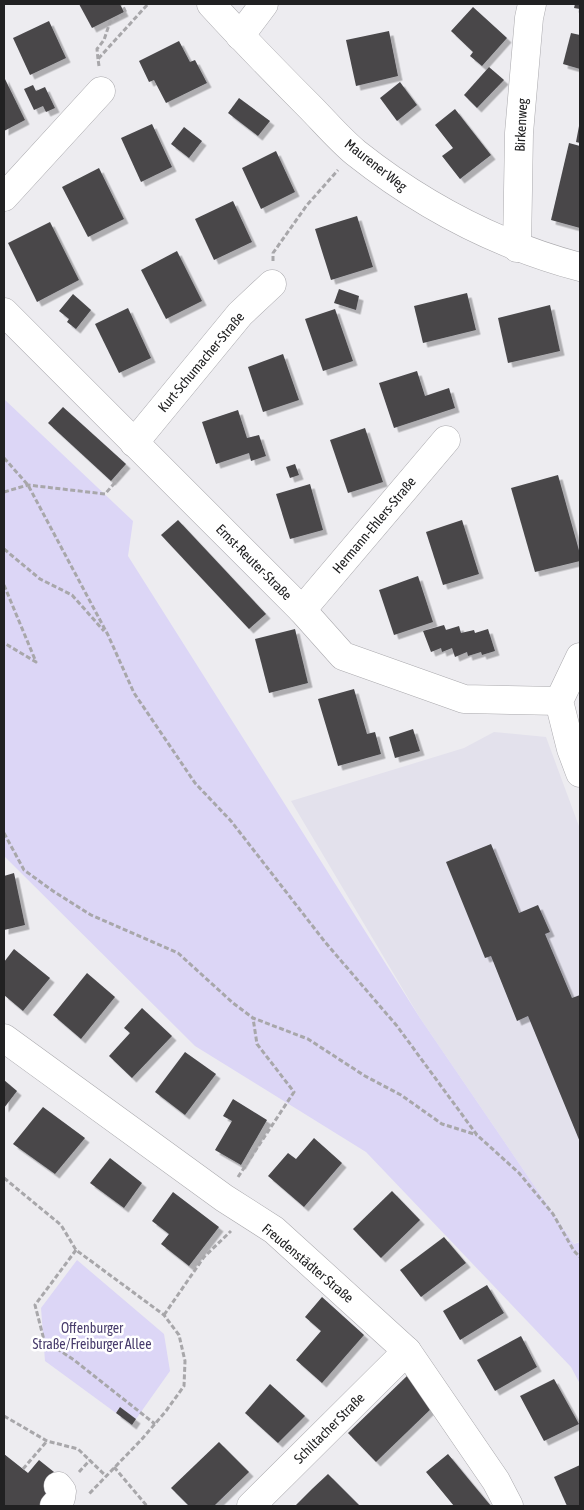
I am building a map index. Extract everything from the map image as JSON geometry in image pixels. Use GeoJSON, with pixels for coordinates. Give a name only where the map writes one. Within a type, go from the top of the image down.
{"type":"FeatureCollection","features":[{"type":"Feature","properties":{"kind":"street","name":"Maurener Weg"},"geometry":{"type":"LineString","coordinates":[[211,4],[354,152],[412,194],[465,224],[517,248],[580,267]]}},
{"type":"Feature","properties":{"kind":"street"},"geometry":{"type":"LineString","coordinates":[[240,36],[264,4]]}},
{"type":"Feature","properties":{"kind":"street","name":"Birkenweg"},"geometry":{"type":"LineString","coordinates":[[517,248],[519,133],[529,18],[532,4]]}},
{"type":"Feature","properties":{"kind":"street"},"geometry":{"type":"LineString","coordinates":[[4,197],[101,91]]}},
{"type":"Feature","properties":{"kind":"street","name":"Kurt-Schumacher-Straße"},"geometry":{"type":"LineString","coordinates":[[134,443],[240,314],[272,284]]}},
{"type":"Feature","properties":{"kind":"street","name":"Ernst-Reuter-Straße"},"geometry":{"type":"LineString","coordinates":[[4,312],[302,610],[343,656],[464,699],[559,701]]}},
{"type":"Feature","properties":{"kind":"street","name":"Hermann-Ehlers-Straße"},"geometry":{"type":"LineString","coordinates":[[302,610],[446,440]]}},
{"type":"Feature","properties":{"kind":"street"},"geometry":{"type":"LineString","coordinates":[[577,757],[559,701],[580,658]]}},
{"type":"Feature","properties":{"kind":"street","name":"Freudenstädter Straße"},"geometry":{"type":"LineString","coordinates":[[4,1038],[224,1198],[274,1230],[407,1350],[496,1481],[509,1506]]}},
{"type":"Feature","properties":{"kind":"street","name":"Schiltacher Straße"},"geometry":{"type":"LineString","coordinates":[[251,1506],[407,1350]]}},
{"type":"Feature","properties":{"kind":"path"},"geometry":{"type":"LineString","coordinates":[[101,91],[97,49],[104,40],[110,22],[126,13],[122,4]]}},
{"type":"Feature","properties":{"kind":"path"},"geometry":{"type":"LineString","coordinates":[[98,59],[148,4]]}},
{"type":"Feature","properties":{"kind":"path"},"geometry":{"type":"LineString","coordinates":[[272,284],[273,253],[307,205],[354,152]]}},
{"type":"Feature","properties":{"kind":"path"},"geometry":{"type":"LineString","coordinates":[[4,492],[28,485],[105,494],[133,462],[134,443]]}},
{"type":"Feature","properties":{"kind":"path"},"geometry":{"type":"LineString","coordinates":[[4,458],[28,485],[108,635],[134,693],[196,783],[231,821],[325,942],[397,1026],[477,1135],[518,1173],[554,1214],[574,1251],[580,1257]]}},
{"type":"Feature","properties":{"kind":"path"},"geometry":{"type":"LineString","coordinates":[[4,549],[40,579],[72,595],[108,635]]}},
{"type":"Feature","properties":{"kind":"path"},"geometry":{"type":"LineString","coordinates":[[4,585],[36,662],[4,643]]}},
{"type":"Feature","properties":{"kind":"path"},"geometry":{"type":"LineString","coordinates":[[4,833],[24,870],[53,891],[91,915],[178,953],[233,1003],[253,1018],[308,1039],[365,1076],[401,1095],[442,1124],[477,1135]]}},
{"type":"Feature","properties":{"kind":"path"},"geometry":{"type":"LineString","coordinates":[[224,1198],[294,1092],[257,1044],[253,1018]]}},
{"type":"Feature","properties":{"kind":"path"},"geometry":{"type":"LineString","coordinates":[[4,1178],[61,1225],[76,1250],[164,1315],[179,1335],[185,1361],[184,1386],[155,1424],[83,1500]]}},
{"type":"Feature","properties":{"kind":"path"},"geometry":{"type":"LineString","coordinates":[[164,1315],[204,1257],[248,1215]]}},
{"type":"Feature","properties":{"kind":"path"},"geometry":{"type":"LineString","coordinates":[[76,1250],[35,1305],[44,1340],[74,1360],[155,1424]]}},
{"type":"Feature","properties":{"kind":"path"},"geometry":{"type":"LineString","coordinates":[[4,1416],[47,1441],[78,1449],[106,1476]]}},
{"type":"Feature","properties":{"kind":"path"},"geometry":{"type":"LineString","coordinates":[[23,1469],[47,1441]]}},
{"type":"Feature","properties":{"kind":"path"},"geometry":{"type":"LineString","coordinates":[[114,1467],[147,1506]]}},
{"type":"Feature","properties":{"kind":"shaded area"},"geometry":{"type":"Polygon","coordinates":[[[494,732],[546,737],[580,829],[580,1241],[574,1244],[420,1018],[291,801],[464,748],[494,732]]]}},
{"type":"Feature","properties":{"kind":"green space"},"geometry":{"type":"Polygon","coordinates":[[[4,399],[133,521],[128,556],[420,1018],[574,1244],[580,1242],[580,1384],[571,1367],[366,1152],[195,1046],[4,856],[4,399]]]}},
{"type":"Feature","properties":{"kind":"green space","name":"Offenburger Straße/Freiburger Allee"},"geometry":{"type":"Polygon","coordinates":[[[77,1260],[164,1334],[170,1371],[136,1419],[120,1407],[116,1413],[45,1361],[41,1308],[77,1260]]]}},
{"type":"Feature","properties":{"kind":"building"},"geometry":{"type":"Polygon","coordinates":[[[79,4],[120,4],[124,12],[92,28],[79,4]]]}},
{"type":"Feature","properties":{"kind":"building"},"geometry":{"type":"Polygon","coordinates":[[[575,4],[580,4],[580,9],[574,8],[575,4]]]}},
{"type":"Feature","properties":{"kind":"building"},"geometry":{"type":"Polygon","coordinates":[[[473,7],[507,38],[482,66],[470,56],[473,52],[451,31],[473,7]]]}},
{"type":"Feature","properties":{"kind":"building"},"geometry":{"type":"Polygon","coordinates":[[[49,21],[66,58],[30,75],[13,38],[49,21]]]}},
{"type":"Feature","properties":{"kind":"building"},"geometry":{"type":"Polygon","coordinates":[[[389,31],[398,76],[356,86],[346,40],[389,31]]]}},
{"type":"Feature","properties":{"kind":"building"},"geometry":{"type":"Polygon","coordinates":[[[571,33],[580,35],[580,69],[563,64],[571,33]]]}},
{"type":"Feature","properties":{"kind":"building"},"geometry":{"type":"Polygon","coordinates":[[[179,41],[190,62],[195,60],[207,83],[166,103],[154,80],[149,82],[139,61],[179,41]]]}},
{"type":"Feature","properties":{"kind":"building"},"geometry":{"type":"Polygon","coordinates":[[[489,67],[504,80],[477,108],[464,95],[489,67]]]}},
{"type":"Feature","properties":{"kind":"building"},"geometry":{"type":"Polygon","coordinates":[[[4,77],[25,120],[4,131],[4,77]]]}},
{"type":"Feature","properties":{"kind":"building"},"geometry":{"type":"Polygon","coordinates":[[[400,82],[417,105],[397,121],[380,98],[400,82]]]}},
{"type":"Feature","properties":{"kind":"building"},"geometry":{"type":"Polygon","coordinates":[[[33,85],[36,91],[45,87],[55,108],[46,112],[43,106],[34,110],[24,89],[33,85]]]}},
{"type":"Feature","properties":{"kind":"building"},"geometry":{"type":"Polygon","coordinates":[[[239,98],[270,121],[258,136],[228,113],[239,98]]]}},
{"type":"Feature","properties":{"kind":"building"},"geometry":{"type":"Polygon","coordinates":[[[455,109],[491,155],[460,179],[442,156],[453,148],[435,125],[455,109]]]}},
{"type":"Feature","properties":{"kind":"building"},"geometry":{"type":"Polygon","coordinates":[[[152,124],[172,167],[141,182],[121,138],[152,124]]]}},
{"type":"Feature","properties":{"kind":"building"},"geometry":{"type":"Polygon","coordinates":[[[580,126],[580,143],[576,142],[580,126]]]}},
{"type":"Feature","properties":{"kind":"building"},"geometry":{"type":"Polygon","coordinates":[[[184,127],[202,141],[189,158],[171,144],[184,127]]]}},
{"type":"Feature","properties":{"kind":"building"},"geometry":{"type":"Polygon","coordinates":[[[569,143],[580,146],[580,228],[551,220],[569,143]]]}},
{"type":"Feature","properties":{"kind":"building"},"geometry":{"type":"Polygon","coordinates":[[[276,151],[295,192],[261,209],[242,168],[276,151]]]}},
{"type":"Feature","properties":{"kind":"building"},"geometry":{"type":"Polygon","coordinates":[[[99,168],[124,219],[88,237],[62,187],[99,168]]]}},
{"type":"Feature","properties":{"kind":"building"},"geometry":{"type":"Polygon","coordinates":[[[233,201],[252,242],[214,260],[195,219],[233,201]]]}},
{"type":"Feature","properties":{"kind":"building"},"geometry":{"type":"Polygon","coordinates":[[[357,216],[373,267],[331,280],[315,229],[357,216]]]}},
{"type":"Feature","properties":{"kind":"building"},"geometry":{"type":"Polygon","coordinates":[[[50,222],[79,280],[37,302],[8,243],[50,222]]]}},
{"type":"Feature","properties":{"kind":"building"},"geometry":{"type":"Polygon","coordinates":[[[177,251],[202,301],[166,319],[141,270],[177,251]]]}},
{"type":"Feature","properties":{"kind":"building"},"geometry":{"type":"Polygon","coordinates":[[[339,289],[359,296],[356,310],[334,303],[339,289]]]}},
{"type":"Feature","properties":{"kind":"building"},"geometry":{"type":"Polygon","coordinates":[[[467,293],[476,330],[423,343],[414,306],[467,293]]]}},
{"type":"Feature","properties":{"kind":"building"},"geometry":{"type":"Polygon","coordinates":[[[73,294],[91,310],[76,329],[67,322],[69,319],[59,311],[73,294]]]}},
{"type":"Feature","properties":{"kind":"building"},"geometry":{"type":"Polygon","coordinates":[[[550,305],[560,351],[508,363],[498,318],[550,305]]]}},
{"type":"Feature","properties":{"kind":"building"},"geometry":{"type":"Polygon","coordinates":[[[128,308],[151,358],[119,373],[95,324],[128,308]]]}},
{"type":"Feature","properties":{"kind":"building"},"geometry":{"type":"Polygon","coordinates":[[[335,309],[353,361],[323,371],[305,319],[335,309]]]}},
{"type":"Feature","properties":{"kind":"building"},"geometry":{"type":"Polygon","coordinates":[[[283,354],[299,400],[263,412],[248,367],[283,354]]]}},
{"type":"Feature","properties":{"kind":"building"},"geometry":{"type":"Polygon","coordinates":[[[417,371],[425,396],[449,388],[455,408],[394,428],[379,383],[417,371]]]}},
{"type":"Feature","properties":{"kind":"building"},"geometry":{"type":"Polygon","coordinates":[[[63,407],[126,464],[111,481],[48,423],[63,407]]]}},
{"type":"Feature","properties":{"kind":"building"},"geometry":{"type":"Polygon","coordinates":[[[238,410],[247,438],[259,435],[266,456],[251,461],[249,453],[216,464],[202,422],[238,410]]]}},
{"type":"Feature","properties":{"kind":"building"},"geometry":{"type":"Polygon","coordinates":[[[365,428],[383,482],[348,493],[330,440],[365,428]]]}},
{"type":"Feature","properties":{"kind":"building"},"geometry":{"type":"Polygon","coordinates":[[[295,464],[299,475],[290,478],[286,467],[295,464]]]}},
{"type":"Feature","properties":{"kind":"building"},"geometry":{"type":"Polygon","coordinates":[[[558,475],[580,554],[580,561],[535,572],[511,488],[558,475]]]}},
{"type":"Feature","properties":{"kind":"building"},"geometry":{"type":"Polygon","coordinates":[[[310,484],[323,530],[290,539],[276,494],[310,484]]]}},
{"type":"Feature","properties":{"kind":"building"},"geometry":{"type":"Polygon","coordinates":[[[178,520],[266,614],[249,629],[161,535],[178,520]]]}},
{"type":"Feature","properties":{"kind":"building"},"geometry":{"type":"Polygon","coordinates":[[[462,520],[479,574],[443,585],[426,532],[462,520]]]}},
{"type":"Feature","properties":{"kind":"building"},"geometry":{"type":"Polygon","coordinates":[[[418,576],[433,622],[394,635],[379,590],[418,576]]]}},
{"type":"Feature","properties":{"kind":"building"},"geometry":{"type":"Polygon","coordinates":[[[444,625],[446,630],[459,626],[461,633],[474,630],[475,633],[488,629],[495,651],[482,655],[481,652],[468,656],[467,652],[455,657],[452,648],[442,652],[441,648],[431,652],[423,631],[444,625]]]}},
{"type":"Feature","properties":{"kind":"building"},"geometry":{"type":"Polygon","coordinates":[[[295,629],[308,683],[269,693],[255,639],[295,629]]]}},
{"type":"Feature","properties":{"kind":"building"},"geometry":{"type":"Polygon","coordinates":[[[354,689],[367,734],[375,732],[381,754],[338,766],[318,699],[354,689]]]}},
{"type":"Feature","properties":{"kind":"building"},"geometry":{"type":"Polygon","coordinates":[[[413,729],[420,751],[395,758],[389,737],[413,729]]]}},
{"type":"Feature","properties":{"kind":"building"},"geometry":{"type":"Polygon","coordinates":[[[491,844],[519,913],[538,905],[550,932],[545,934],[572,998],[580,995],[580,1142],[528,1016],[517,1021],[491,956],[485,958],[446,862],[491,844]]]}},
{"type":"Feature","properties":{"kind":"building"},"geometry":{"type":"Polygon","coordinates":[[[14,873],[25,925],[4,930],[4,876],[14,873]]]}},
{"type":"Feature","properties":{"kind":"building"},"geometry":{"type":"Polygon","coordinates":[[[14,949],[50,978],[23,1011],[4,995],[4,962],[14,949]]]}},
{"type":"Feature","properties":{"kind":"building"},"geometry":{"type":"Polygon","coordinates":[[[87,973],[115,997],[81,1039],[53,1015],[87,973]]]}},
{"type":"Feature","properties":{"kind":"building"},"geometry":{"type":"Polygon","coordinates":[[[142,1008],[172,1036],[132,1078],[109,1056],[130,1033],[124,1028],[142,1008]]]}},
{"type":"Feature","properties":{"kind":"building"},"geometry":{"type":"Polygon","coordinates":[[[185,1052],[216,1074],[185,1115],[155,1092],[185,1052]]]}},
{"type":"Feature","properties":{"kind":"building"},"geometry":{"type":"Polygon","coordinates":[[[4,1080],[17,1091],[4,1108],[4,1080]]]}},
{"type":"Feature","properties":{"kind":"building"},"geometry":{"type":"Polygon","coordinates":[[[233,1099],[267,1120],[241,1165],[215,1150],[232,1121],[223,1116],[233,1099]]]}},
{"type":"Feature","properties":{"kind":"building"},"geometry":{"type":"Polygon","coordinates":[[[43,1107],[85,1138],[55,1174],[13,1144],[43,1107]]]}},
{"type":"Feature","properties":{"kind":"building"},"geometry":{"type":"Polygon","coordinates":[[[314,1138],[342,1163],[304,1207],[268,1176],[288,1153],[296,1159],[314,1138]]]}},
{"type":"Feature","properties":{"kind":"building"},"geometry":{"type":"Polygon","coordinates":[[[110,1158],[142,1183],[124,1208],[90,1183],[110,1158]]]}},
{"type":"Feature","properties":{"kind":"building"},"geometry":{"type":"Polygon","coordinates":[[[392,1191],[420,1220],[381,1258],[353,1229],[392,1191]]]}},
{"type":"Feature","properties":{"kind":"building"},"geometry":{"type":"Polygon","coordinates":[[[173,1192],[219,1227],[189,1266],[161,1244],[169,1234],[152,1221],[173,1192]]]}},
{"type":"Feature","properties":{"kind":"building"},"geometry":{"type":"Polygon","coordinates":[[[444,1237],[466,1263],[421,1297],[400,1270],[444,1237]]]}},
{"type":"Feature","properties":{"kind":"building"},"geometry":{"type":"Polygon","coordinates":[[[487,1285],[504,1313],[460,1340],[443,1311],[487,1285]]]}},
{"type":"Feature","properties":{"kind":"building"},"geometry":{"type":"Polygon","coordinates":[[[322,1297],[364,1335],[322,1383],[296,1360],[321,1331],[305,1317],[322,1297]]]}},
{"type":"Feature","properties":{"kind":"building"},"geometry":{"type":"Polygon","coordinates":[[[521,1336],[537,1367],[495,1391],[477,1360],[521,1336]]]}},
{"type":"Feature","properties":{"kind":"building"},"geometry":{"type":"Polygon","coordinates":[[[408,1375],[436,1404],[376,1462],[348,1433],[408,1375]]]}},
{"type":"Feature","properties":{"kind":"building"},"geometry":{"type":"Polygon","coordinates":[[[554,1379],[579,1424],[544,1441],[520,1396],[554,1379]]]}},
{"type":"Feature","properties":{"kind":"building"},"geometry":{"type":"Polygon","coordinates":[[[270,1384],[305,1416],[278,1443],[245,1413],[270,1384]]]}},
{"type":"Feature","properties":{"kind":"building"},"geometry":{"type":"Polygon","coordinates":[[[120,1407],[136,1419],[132,1425],[116,1413],[120,1407]]]}},
{"type":"Feature","properties":{"kind":"building"},"geometry":{"type":"Polygon","coordinates":[[[219,1442],[249,1472],[214,1506],[189,1506],[171,1488],[219,1442]]]}},
{"type":"Feature","properties":{"kind":"building"},"geometry":{"type":"Polygon","coordinates":[[[4,1454],[28,1473],[39,1460],[64,1480],[41,1506],[4,1506],[4,1454]]]}},
{"type":"Feature","properties":{"kind":"building"},"geometry":{"type":"Polygon","coordinates":[[[448,1454],[491,1506],[454,1506],[426,1472],[448,1454]]]}},
{"type":"Feature","properties":{"kind":"building"},"geometry":{"type":"Polygon","coordinates":[[[580,1465],[580,1506],[567,1506],[554,1477],[580,1465]]]}},
{"type":"Feature","properties":{"kind":"building"},"geometry":{"type":"Polygon","coordinates":[[[328,1474],[360,1506],[295,1506],[312,1489],[328,1474]]]}}]}
